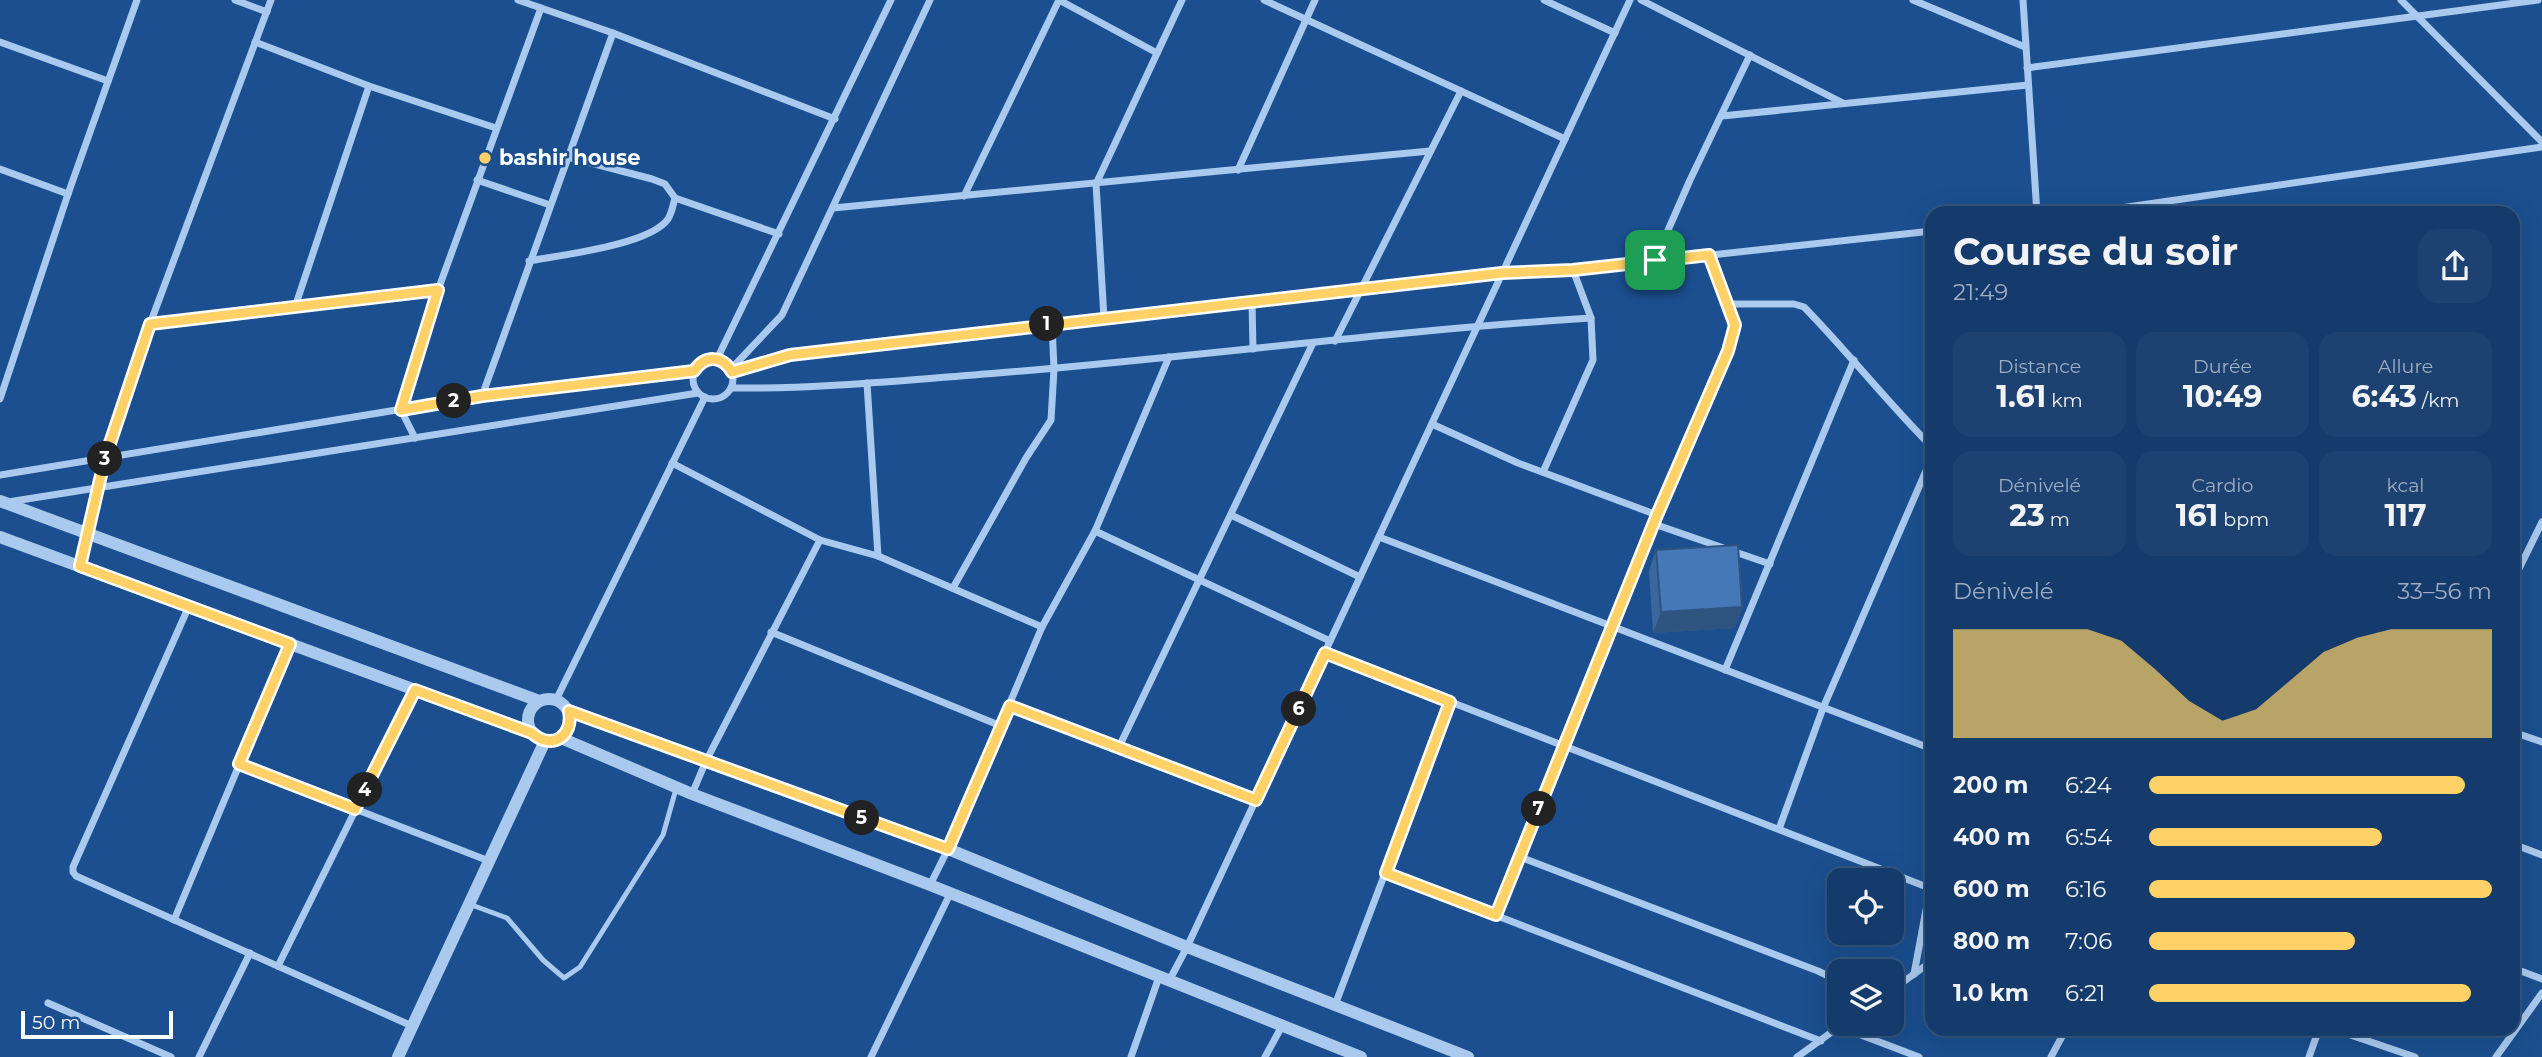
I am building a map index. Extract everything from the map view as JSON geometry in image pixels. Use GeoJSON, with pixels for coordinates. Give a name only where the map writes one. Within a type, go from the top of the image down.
{"type":"FeatureCollection","features":[{"type":"Feature","properties":{"kind":"street"},"geometry":{"type":"LineString","coordinates":[[0,399],[4,370],[137,0]]}},
{"type":"Feature","properties":{"kind":"street"},"geometry":{"type":"LineString","coordinates":[[234,0],[267,12]]}},
{"type":"Feature","properties":{"kind":"street"},"geometry":{"type":"LineString","coordinates":[[80,566],[105,458],[150,324],[271,0]]}},
{"type":"Feature","properties":{"kind":"street"},"geometry":{"type":"LineString","coordinates":[[518,0],[613,33],[835,119]]}},
{"type":"Feature","properties":{"kind":"street"},"geometry":{"type":"LineString","coordinates":[[717,359],[891,0]]}},
{"type":"Feature","properties":{"kind":"street"},"geometry":{"type":"LineString","coordinates":[[731,388],[732,371],[782,315],[930,0]]}},
{"type":"Feature","properties":{"kind":"street"},"geometry":{"type":"LineString","coordinates":[[964,197],[1059,0],[1157,53]]}},
{"type":"Feature","properties":{"kind":"street"},"geometry":{"type":"LineString","coordinates":[[1104,318],[1096,184],[1182,0]]}},
{"type":"Feature","properties":{"kind":"street"},"geometry":{"type":"LineString","coordinates":[[1264,0],[1565,139]]}},
{"type":"Feature","properties":{"kind":"street"},"geometry":{"type":"LineString","coordinates":[[1238,170],[1315,0]]}},
{"type":"Feature","properties":{"kind":"street"},"geometry":{"type":"LineString","coordinates":[[1544,0],[1615,33]]}},
{"type":"Feature","properties":{"kind":"street"},"geometry":{"type":"LineString","coordinates":[[1131,1057],[1164,979],[1187,947],[1630,0]]}},
{"type":"Feature","properties":{"kind":"street"},"geometry":{"type":"LineString","coordinates":[[1641,0],[1845,104]]}},
{"type":"Feature","properties":{"kind":"street"},"geometry":{"type":"LineString","coordinates":[[1913,0],[2025,47]]}},
{"type":"Feature","properties":{"kind":"street"},"geometry":{"type":"LineString","coordinates":[[2023,0],[2036,206]]}},
{"type":"Feature","properties":{"kind":"street"},"geometry":{"type":"LineString","coordinates":[[2402,0],[2542,145]]}},
{"type":"Feature","properties":{"kind":"street"},"geometry":{"type":"LineString","coordinates":[[2027,68],[2538,0]]}},
{"type":"Feature","properties":{"kind":"street"},"geometry":{"type":"LineString","coordinates":[[415,438],[401,410],[438,290],[541,8]]}},
{"type":"Feature","properties":{"kind":"street"},"geometry":{"type":"LineString","coordinates":[[482,396],[613,33]]}},
{"type":"Feature","properties":{"kind":"street"},"geometry":{"type":"LineString","coordinates":[[255,41],[369,86],[496,128]]}},
{"type":"Feature","properties":{"kind":"street"},"geometry":{"type":"LineString","coordinates":[[0,42],[108,81]]}},
{"type":"Feature","properties":{"kind":"street"},"geometry":{"type":"LineString","coordinates":[[1655,260],[1750,55]]}},
{"type":"Feature","properties":{"kind":"street"},"geometry":{"type":"LineString","coordinates":[[1722,116],[2028,85]]}},
{"type":"Feature","properties":{"kind":"street"},"geometry":{"type":"LineString","coordinates":[[295,307],[369,86]]}},
{"type":"Feature","properties":{"kind":"street"},"geometry":{"type":"LineString","coordinates":[[1335,341],[1461,91]]}},
{"type":"Feature","properties":{"kind":"street"},"geometry":{"type":"LineString","coordinates":[[2133,206],[2542,145]]}},
{"type":"Feature","properties":{"kind":"street"},"geometry":{"type":"LineString","coordinates":[[833,208],[1430,151]]}},
{"type":"Feature","properties":{"kind":"street"},"geometry":{"type":"LineString","coordinates":[[568,157],[652,178],[665,184],[675,198],[779,234]]}},
{"type":"Feature","properties":{"kind":"street"},"geometry":{"type":"LineString","coordinates":[[0,169],[68,194]]}},
{"type":"Feature","properties":{"kind":"street"},"geometry":{"type":"LineString","coordinates":[[477,180],[550,205]]}},
{"type":"Feature","properties":{"kind":"street"},"geometry":{"type":"LineString","coordinates":[[530,261],[634,240],[657,230],[667,219],[675,198]]}},
{"type":"Feature","properties":{"kind":"street"},"geometry":{"type":"LineString","coordinates":[[732,371],[790,355],[1052,324],[1502,273],[1573,270],[1925,231]]}},
{"type":"Feature","properties":{"kind":"street"},"geometry":{"type":"LineString","coordinates":[[1496,915],[1657,515],[1728,351],[1735,325],[1709,255]]}},
{"type":"Feature","properties":{"kind":"street"},"geometry":{"type":"LineString","coordinates":[[1543,472],[1593,360],[1591,317],[1573,270]]}},
{"type":"Feature","properties":{"kind":"street"},"geometry":{"type":"LineString","coordinates":[[150,324],[438,290]]}},
{"type":"Feature","properties":{"kind":"street"},"geometry":{"type":"LineString","coordinates":[[1252,302],[1253,349]]}},
{"type":"Feature","properties":{"kind":"street"},"geometry":{"type":"LineString","coordinates":[[1728,304],[1794,304],[1804,307],[1925,440]]}},
{"type":"Feature","properties":{"kind":"street"},"geometry":{"type":"LineString","coordinates":[[2,502],[701,395],[719,398],[731,388],[796,389],[1054,369],[1478,325],[1591,317]]}},
{"type":"Feature","properties":{"kind":"street"},"geometry":{"type":"LineString","coordinates":[[953,588],[1026,458],[1051,420],[1054,369],[1052,324]]}},
{"type":"Feature","properties":{"kind":"street"},"geometry":{"type":"LineString","coordinates":[[1118,749],[1312,343]]}},
{"type":"Feature","properties":{"kind":"street"},"geometry":{"type":"LineString","coordinates":[[930,885],[948,849],[1042,627],[1095,531],[1169,357]]}},
{"type":"Feature","properties":{"kind":"street"},"geometry":{"type":"LineString","coordinates":[[701,395],[694,387],[694,371],[699,363],[717,359],[732,371]]}},
{"type":"Feature","properties":{"kind":"street"},"geometry":{"type":"LineString","coordinates":[[1725,670],[1854,360]]}},
{"type":"Feature","properties":{"kind":"street"},"geometry":{"type":"LineString","coordinates":[[0,475],[482,396],[694,371]]}},
{"type":"Feature","properties":{"kind":"street"},"geometry":{"type":"LineString","coordinates":[[867,383],[878,556]]}},
{"type":"Feature","properties":{"kind":"street"},"geometry":{"type":"LineString","coordinates":[[556,700],[672,463],[701,395]]}},
{"type":"Feature","properties":{"kind":"street"},"geometry":{"type":"LineString","coordinates":[[1432,424],[1543,472],[1657,515]]}},
{"type":"Feature","properties":{"kind":"street"},"geometry":{"type":"LineString","coordinates":[[672,463],[820,540],[878,556],[1042,627]]}},
{"type":"Feature","properties":{"kind":"street"},"geometry":{"type":"LineString","coordinates":[[1779,829],[1823,708],[1925,473]]}},
{"type":"Feature","properties":{"kind":"street"},"geometry":{"type":"LineString","coordinates":[[2,502],[539,701],[556,700],[569,711],[948,849],[1187,947],[1468,1057]]}},
{"type":"Feature","properties":{"kind":"street"},"geometry":{"type":"LineString","coordinates":[[1231,515],[1360,577]]}},
{"type":"Feature","properties":{"kind":"street"},"geometry":{"type":"LineString","coordinates":[[2520,567],[2542,522]]}},
{"type":"Feature","properties":{"kind":"street"},"geometry":{"type":"LineString","coordinates":[[1654,524],[1770,564]]}},
{"type":"Feature","properties":{"kind":"street"},"geometry":{"type":"LineString","coordinates":[[1095,531],[1330,641]]}},
{"type":"Feature","properties":{"kind":"street"},"geometry":{"type":"LineString","coordinates":[[0,537],[532,733],[545,741],[561,738],[568,730],[571,721],[569,711]]}},
{"type":"Feature","properties":{"kind":"street"},"geometry":{"type":"LineString","coordinates":[[1379,537],[1925,746]]}},
{"type":"Feature","properties":{"kind":"street"},"geometry":{"type":"LineString","coordinates":[[692,794],[771,632],[820,540]]}},
{"type":"Feature","properties":{"kind":"street"},"geometry":{"type":"LineString","coordinates":[[189,606],[73,872],[76,876],[412,1026]]}},
{"type":"Feature","properties":{"kind":"street"},"geometry":{"type":"LineString","coordinates":[[771,632],[1001,726]]}},
{"type":"Feature","properties":{"kind":"street"},"geometry":{"type":"LineString","coordinates":[[174,920],[290,644]]}},
{"type":"Feature","properties":{"kind":"street"},"geometry":{"type":"LineString","coordinates":[[1325,653],[1925,886]]}},
{"type":"Feature","properties":{"kind":"street"},"geometry":{"type":"LineString","coordinates":[[278,966],[415,690]]}},
{"type":"Feature","properties":{"kind":"street"},"geometry":{"type":"LineString","coordinates":[[532,733],[528,721],[530,709],[539,701]]}},
{"type":"Feature","properties":{"kind":"street"},"geometry":{"type":"LineString","coordinates":[[1335,1005],[1450,702]]}},
{"type":"Feature","properties":{"kind":"street"},"geometry":{"type":"LineString","coordinates":[[1010,706],[1256,800]]}},
{"type":"Feature","properties":{"kind":"street"},"geometry":{"type":"LineString","coordinates":[[2520,734],[2542,742]]}},
{"type":"Feature","properties":{"kind":"street"},"geometry":{"type":"LineString","coordinates":[[561,738],[692,794],[930,885],[1361,1057]]}},
{"type":"Feature","properties":{"kind":"street"},"geometry":{"type":"LineString","coordinates":[[398,1057],[545,741]]}},
{"type":"Feature","properties":{"kind":"street"},"geometry":{"type":"LineString","coordinates":[[239,764],[489,861]]}},
{"type":"Feature","properties":{"kind":"street"},"geometry":{"type":"LineString","coordinates":[[2520,847],[2542,855]]}},
{"type":"Feature","properties":{"kind":"street"},"geometry":{"type":"LineString","coordinates":[[1520,857],[1827,975]]}},
{"type":"Feature","properties":{"kind":"street"},"geometry":{"type":"LineString","coordinates":[[1386,873],[1821,1041]]}},
{"type":"Feature","properties":{"kind":"street"},"geometry":{"type":"LineString","coordinates":[[871,1057],[950,894]]}},
{"type":"Feature","properties":{"kind":"street"},"geometry":{"type":"LineString","coordinates":[[1914,974],[1925,915]]}},
{"type":"Feature","properties":{"kind":"street"},"geometry":{"type":"LineString","coordinates":[[199,1057],[250,953]]}},
{"type":"Feature","properties":{"kind":"street"},"geometry":{"type":"LineString","coordinates":[[1904,981],[1925,966]]}},
{"type":"Feature","properties":{"kind":"street"},"geometry":{"type":"LineString","coordinates":[[2520,971],[2542,979]]}},
{"type":"Feature","properties":{"kind":"street"},"geometry":{"type":"LineString","coordinates":[[2520,1024],[2542,993]]}},
{"type":"Feature","properties":{"kind":"street"},"geometry":{"type":"LineString","coordinates":[[48,1003],[171,1057]]}},
{"type":"Feature","properties":{"kind":"street"},"geometry":{"type":"LineString","coordinates":[[1265,1057],[1282,1026]]}},
{"type":"Feature","properties":{"kind":"street"},"geometry":{"type":"LineString","coordinates":[[1797,1057],[1828,1036]]}},
{"type":"Feature","properties":{"kind":"street"},"geometry":{"type":"LineString","coordinates":[[1868,1036],[1919,1057]]}},
{"type":"Feature","properties":{"kind":"street"},"geometry":{"type":"LineString","coordinates":[[2051,1057],[2062,1036]]}},
{"type":"Feature","properties":{"kind":"street"},"geometry":{"type":"LineString","coordinates":[[2309,1057],[2316,1036]]}},
{"type":"Feature","properties":{"kind":"street"},"geometry":{"type":"LineString","coordinates":[[2354,1036],[2415,1057]]}},
{"type":"Feature","properties":{"kind":"street"},"geometry":{"type":"LineString","coordinates":[[2496,1057],[2511,1036]]}},
{"type":"Feature","properties":{"kind":"lane"},"geometry":{"type":"LineString","coordinates":[[469,904],[508,918],[543,961],[564,978],[579,967],[663,835],[677,787]]}},
{"type":"Feature","properties":{"kind":"building"},"geometry":{"type":"Polygon","coordinates":[[[1738,545],[1742,607],[1661,612],[1656,550],[1738,545]]]}},
{"type":"Feature","properties":{"kind":"place","name":"bashir house"},"geometry":{"type":"Point","coordinates":[485,158]}},
{"type":"Feature","properties":{"kind":"route"},"geometry":{"type":"LineString","coordinates":[[1709,255],[1735,325],[1728,351],[1657,515],[1496,915],[1386,873],[1450,702],[1325,653],[1256,800],[1010,706],[948,849],[569,711],[571,721],[568,730],[561,738],[545,741],[532,733],[415,690],[355,809],[239,764],[290,644],[80,566],[105,458],[150,324],[438,290],[401,410],[482,396],[694,371],[699,363],[708,359],[725,363],[732,372],[790,355],[1502,273],[1573,270],[1655,260],[1709,255]]}}]}
